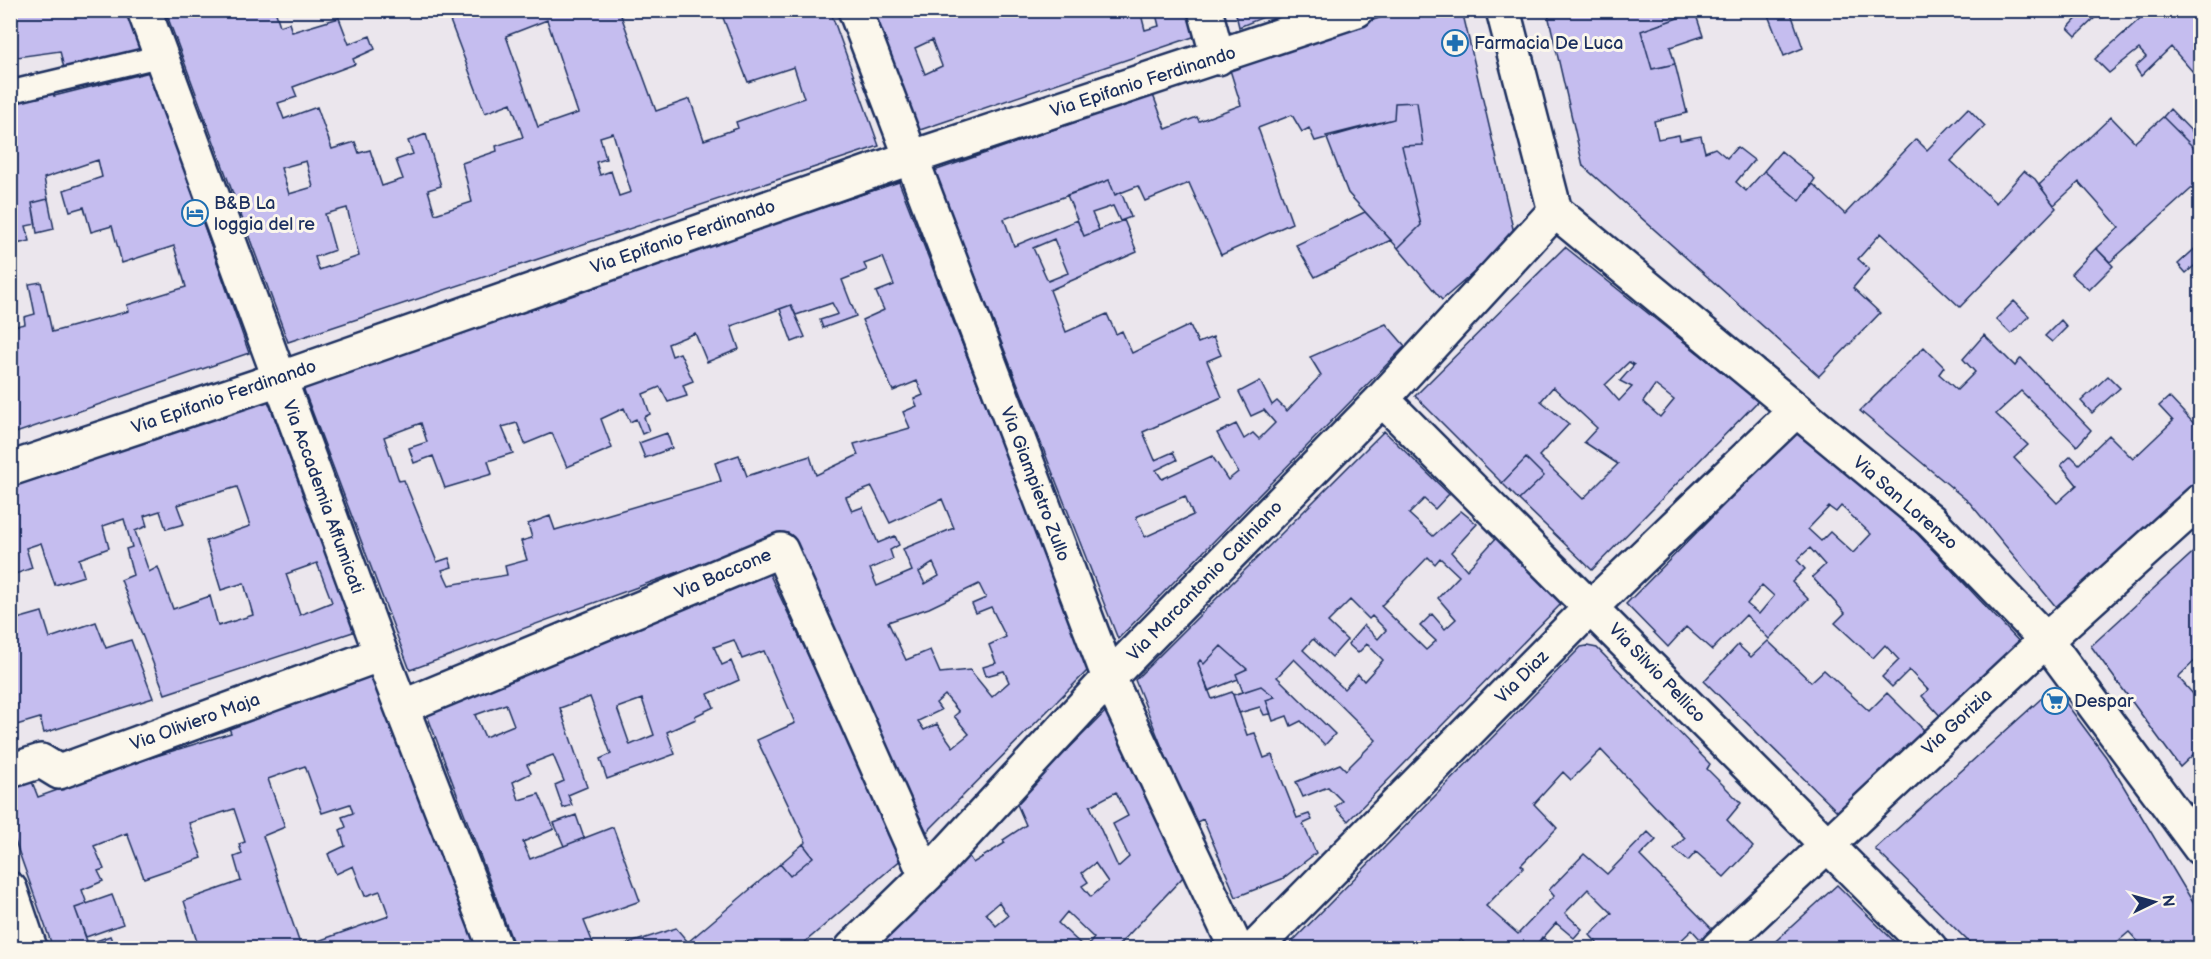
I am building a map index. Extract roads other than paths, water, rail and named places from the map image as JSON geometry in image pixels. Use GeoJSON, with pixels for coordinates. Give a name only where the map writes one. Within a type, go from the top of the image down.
{"type":"FeatureCollection","features":[{"type":"Feature","properties":{"kind":"street","name":"Via Accademia Affumicati"},"geometry":{"type":"LineString","coordinates":[[144,10],[381,654],[495,948]]}},
{"type":"Feature","properties":{"kind":"street","name":"Via Giampietro Zullo"},"geometry":{"type":"LineString","coordinates":[[855,10],[909,158],[1109,678],[1236,948]]}},
{"type":"Feature","properties":{"kind":"street"},"geometry":{"type":"LineString","coordinates":[[1205,10],[1218,58]]}},
{"type":"Feature","properties":{"kind":"street","name":"Via Epifanio Ferdinando"},"geometry":{"type":"LineString","coordinates":[[10,469],[279,379],[909,158],[1218,58],[1357,10]]}},
{"type":"Feature","properties":{"kind":"street"},"geometry":{"type":"LineString","coordinates":[[1503,10],[1555,211]]}},
{"type":"Feature","properties":{"kind":"street","name":"Via Marcantonio Catiniano"},"geometry":{"type":"LineString","coordinates":[[852,948],[926,876],[1109,678],[1382,399],[1555,211]]}},
{"type":"Feature","properties":{"kind":"street","name":"Via San Lorenzo"},"geometry":{"type":"LineString","coordinates":[[1555,211],[1931,521],[2046,640],[2200,848]]}},
{"type":"Feature","properties":{"kind":"street","name":"Via Silvio Pellico"},"geometry":{"type":"LineString","coordinates":[[1382,399],[1592,607],[1825,846],[1930,948]]}},
{"type":"Feature","properties":{"kind":"street","name":"Via Diaz"},"geometry":{"type":"LineString","coordinates":[[1255,948],[1592,607],[1795,411]]}},
{"type":"Feature","properties":{"kind":"street","name":"Via Gorizia"},"geometry":{"type":"LineString","coordinates":[[1718,948],[2046,640],[2200,501]]}},
{"type":"Feature","properties":{"kind":"street","name":"Via Baccone"},"geometry":{"type":"LineString","coordinates":[[402,707],[781,550],[926,876]]}},
{"type":"Feature","properties":{"kind":"street","name":"Via Oliviero Maja"},"geometry":{"type":"LineString","coordinates":[[10,771],[41,761],[59,772],[381,654]]}},
{"type":"Feature","properties":{"kind":"street"},"geometry":{"type":"LineString","coordinates":[[10,889],[30,948]]}},
{"type":"Feature","properties":{"kind":"lane"},"geometry":{"type":"LineString","coordinates":[[10,92],[161,56]]}},
{"type":"Feature","properties":{"kind":"place","name":"Farmacia De Luca"},"geometry":{"type":"Point","coordinates":[1455,43]}},
{"type":"Feature","properties":{"kind":"place","name":"B&B La loggia del re"},"geometry":{"type":"Point","coordinates":[195,213]}},
{"type":"Feature","properties":{"kind":"place","name":"Despar"},"geometry":{"type":"Point","coordinates":[2055,701]}}]}
